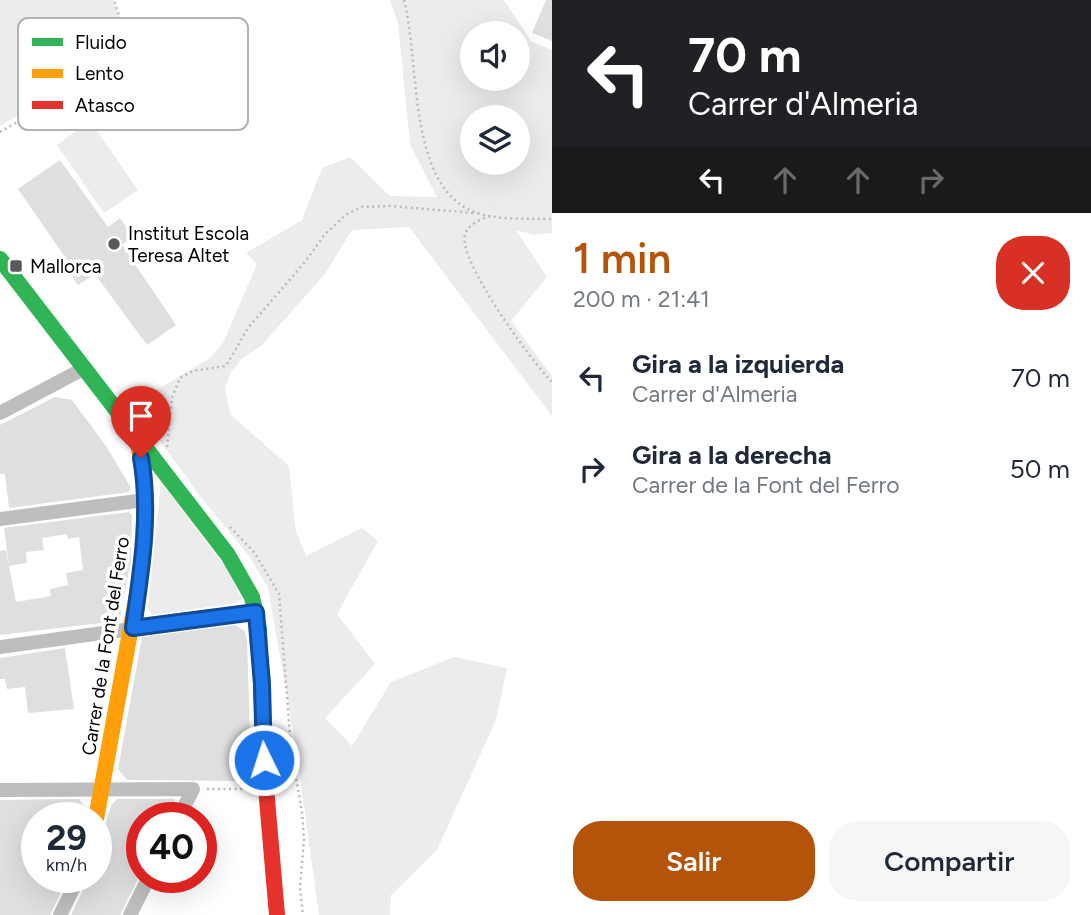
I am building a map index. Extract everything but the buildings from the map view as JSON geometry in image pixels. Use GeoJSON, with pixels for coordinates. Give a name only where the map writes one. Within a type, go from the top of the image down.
{"type":"FeatureCollection","features":[{"type":"Feature","properties":{"kind":"street"},"geometry":{"type":"LineString","coordinates":[[2,266],[168,475],[245,582],[256,612],[262,684],[261,732],[277,915]]}},
{"type":"Feature","properties":{"kind":"street"},"geometry":{"type":"LineString","coordinates":[[0,413],[83,369]]}},
{"type":"Feature","properties":{"kind":"street","name":"Carrer de la Font del Ferro"},"geometry":{"type":"LineString","coordinates":[[100,802],[143,561],[145,479],[137,438]]}},
{"type":"Feature","properties":{"kind":"street"},"geometry":{"type":"LineString","coordinates":[[0,519],[145,500]]}},
{"type":"Feature","properties":{"kind":"street"},"geometry":{"type":"LineString","coordinates":[[0,647],[256,612]]}},
{"type":"Feature","properties":{"kind":"street"},"geometry":{"type":"LineString","coordinates":[[0,790],[194,789],[187,802]]}},
{"type":"Feature","properties":{"kind":"street"},"geometry":{"type":"LineString","coordinates":[[60,915],[71,893]]}},
{"type":"Feature","properties":{"kind":"street"},"geometry":{"type":"LineString","coordinates":[[130,915],[141,893]]}},
{"type":"Feature","properties":{"kind":"path"},"geometry":{"type":"LineString","coordinates":[[114,0],[118,18]]}},
{"type":"Feature","properties":{"kind":"path"},"geometry":{"type":"LineString","coordinates":[[404,0],[411,29],[424,146],[432,172],[443,191],[474,213]]}},
{"type":"Feature","properties":{"kind":"path"},"geometry":{"type":"LineString","coordinates":[[0,132],[18,121]]}},
{"type":"Feature","properties":{"kind":"path"},"geometry":{"type":"LineString","coordinates":[[168,475],[166,451],[177,383],[186,373],[226,366],[248,328],[332,226],[356,210],[371,207],[552,219]]}},
{"type":"Feature","properties":{"kind":"path"},"geometry":{"type":"LineString","coordinates":[[493,215],[469,227],[464,235],[466,250],[498,311],[552,382]]}},
{"type":"Feature","properties":{"kind":"path"},"geometry":{"type":"LineString","coordinates":[[256,553],[279,594],[281,606],[290,748],[302,812],[304,839],[300,888],[303,915]]}},
{"type":"Feature","properties":{"kind":"path"},"geometry":{"type":"LineString","coordinates":[[194,789],[244,789]]}},
{"type":"Feature","properties":{"kind":"shaded area"},"geometry":{"type":"Polygon","coordinates":[[[0,0],[113,0],[120,18],[18,18],[18,115],[0,126],[0,0]]]}},
{"type":"Feature","properties":{"kind":"shaded area"},"geometry":{"type":"Polygon","coordinates":[[[390,0],[504,0],[518,21],[460,21],[460,91],[530,91],[530,39],[552,50],[552,233],[534,235],[516,230],[547,277],[511,321],[552,376],[552,416],[409,227],[352,230],[325,274],[261,346],[243,358],[232,371],[225,387],[230,414],[289,466],[296,531],[306,556],[362,528],[378,541],[337,614],[375,664],[325,718],[352,746],[391,682],[454,657],[507,668],[496,720],[437,850],[391,895],[390,915],[319,915],[295,742],[268,588],[249,556],[203,500],[133,404],[210,358],[223,343],[257,264],[246,253],[302,220],[322,168],[350,157],[390,196],[437,197],[410,145],[398,23],[390,0]]]}},
{"type":"Feature","properties":{"kind":"shaded area"},"geometry":{"type":"Polygon","coordinates":[[[78,130],[96,130],[138,190],[104,213],[57,145],[78,130]]]}},
{"type":"Feature","properties":{"kind":"shaded area"},"geometry":{"type":"Polygon","coordinates":[[[161,482],[226,568],[242,599],[236,603],[152,615],[148,608],[161,482]]]}},
{"type":"Feature","properties":{"kind":"traffic: fast"},"geometry":{"type":"LineString","coordinates":[[0,259],[228,555],[252,597],[259,629],[264,765]]}},
{"type":"Feature","properties":{"kind":"traffic: slow"},"geometry":{"type":"LineString","coordinates":[[99,802],[143,561],[145,479],[137,439]]}},
{"type":"Feature","properties":{"kind":"traffic: jam"},"geometry":{"type":"LineString","coordinates":[[264,765],[277,915]]}},
{"type":"Feature","properties":{"kind":"place","name":"Institut Escola Teresa Altet"},"geometry":{"type":"Point","coordinates":[114,244]}},
{"type":"Feature","properties":{"kind":"place","name":"Mallorca"},"geometry":{"type":"Point","coordinates":[16,266]}},
{"type":"Feature","properties":{"kind":"route"},"geometry":{"type":"LineString","coordinates":[[141,458],[145,479],[145,530],[133,628],[256,612],[262,684],[261,732],[264,760]]}}]}
